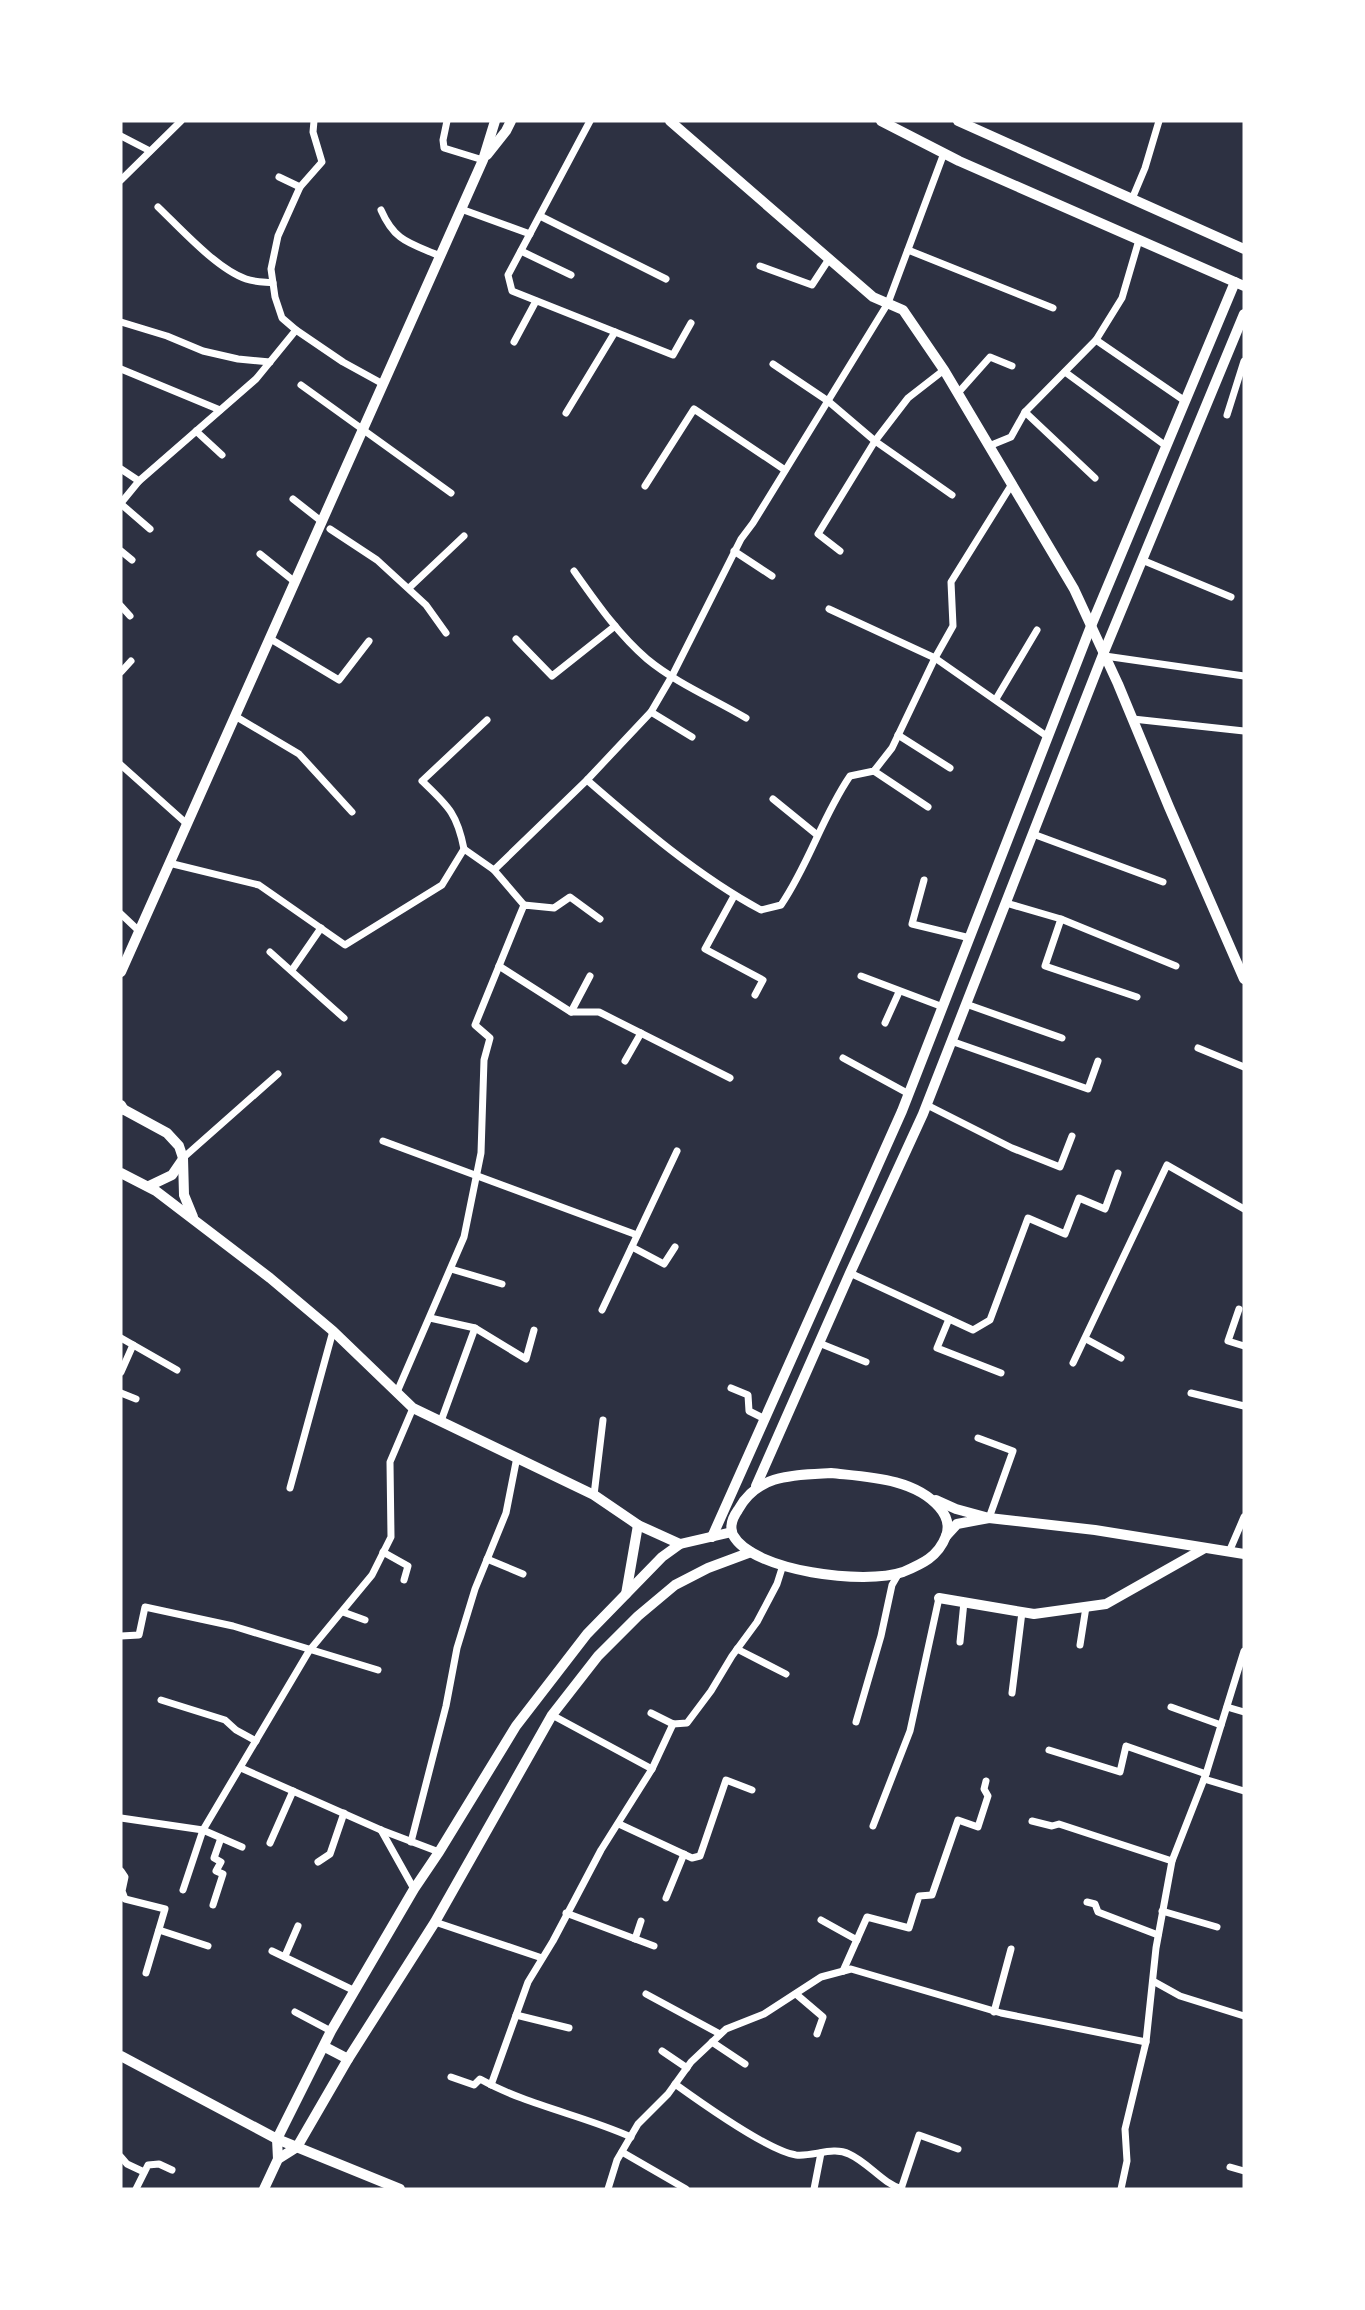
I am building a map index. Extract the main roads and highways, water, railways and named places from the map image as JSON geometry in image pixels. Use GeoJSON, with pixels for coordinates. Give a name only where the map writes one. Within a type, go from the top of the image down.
{"type":"FeatureCollection","features":[{"type":"Feature","properties":{"kind":"main road"},"geometry":{"type":"LineString","coordinates":[[121,972],[295,582],[326,525],[363,428],[483,160],[495,121]]}},
{"type":"Feature","properties":{"kind":"main road"},"geometry":{"type":"LineString","coordinates":[[483,160],[511,121]]}},
{"type":"Feature","properties":{"kind":"main road"},"geometry":{"type":"LineString","coordinates":[[712,1537],[909,1094],[1091,626],[1185,401],[1240,284],[944,153],[881,121]]}},
{"type":"Feature","properties":{"kind":"main road"},"geometry":{"type":"LineString","coordinates":[[958,121],[1244,249]]}},
{"type":"Feature","properties":{"kind":"main road"},"geometry":{"type":"LineString","coordinates":[[989,1518],[957,1524],[931,1560],[900,1573],[874,1578],[826,1576],[783,1565],[751,1552],[732,1532],[732,1520],[746,1496],[756,1486],[849,1273],[927,1105],[1104,654],[1244,314]]}},
{"type":"Feature","properties":{"kind":"main road"},"geometry":{"type":"LineString","coordinates":[[121,1173],[149,1186],[193,1217],[333,1331],[413,1408],[594,1495],[638,1525],[680,1544]]}},
{"type":"Feature","properties":{"kind":"main road"},"geometry":{"type":"LineString","coordinates":[[756,1486],[789,1475],[831,1473],[870,1477],[908,1486],[956,1509],[989,1518],[1095,1530],[1244,1554]]}},
{"type":"Feature","properties":{"kind":"main road"},"geometry":{"type":"LineString","coordinates":[[932,1498],[947,1516],[946,1536]]}},
{"type":"Feature","properties":{"kind":"main road"},"geometry":{"type":"LineString","coordinates":[[626,1595],[638,1525]]}},
{"type":"Feature","properties":{"kind":"main road"},"geometry":{"type":"LineString","coordinates":[[264,2189],[278,2160],[277,2139],[331,2031],[414,1889],[516,1726],[587,1634],[663,1558],[680,1544],[732,1532]]}},
{"type":"Feature","properties":{"kind":"main road"},"geometry":{"type":"LineString","coordinates":[[278,2160],[297,2147],[348,2059],[435,1922],[552,1715],[598,1656],[638,1616],[675,1585],[708,1568],[751,1552]]}},
{"type":"Feature","properties":{"kind":"main road"},"geometry":{"type":"LineString","coordinates":[[325,2047],[348,2059]]}}]}
